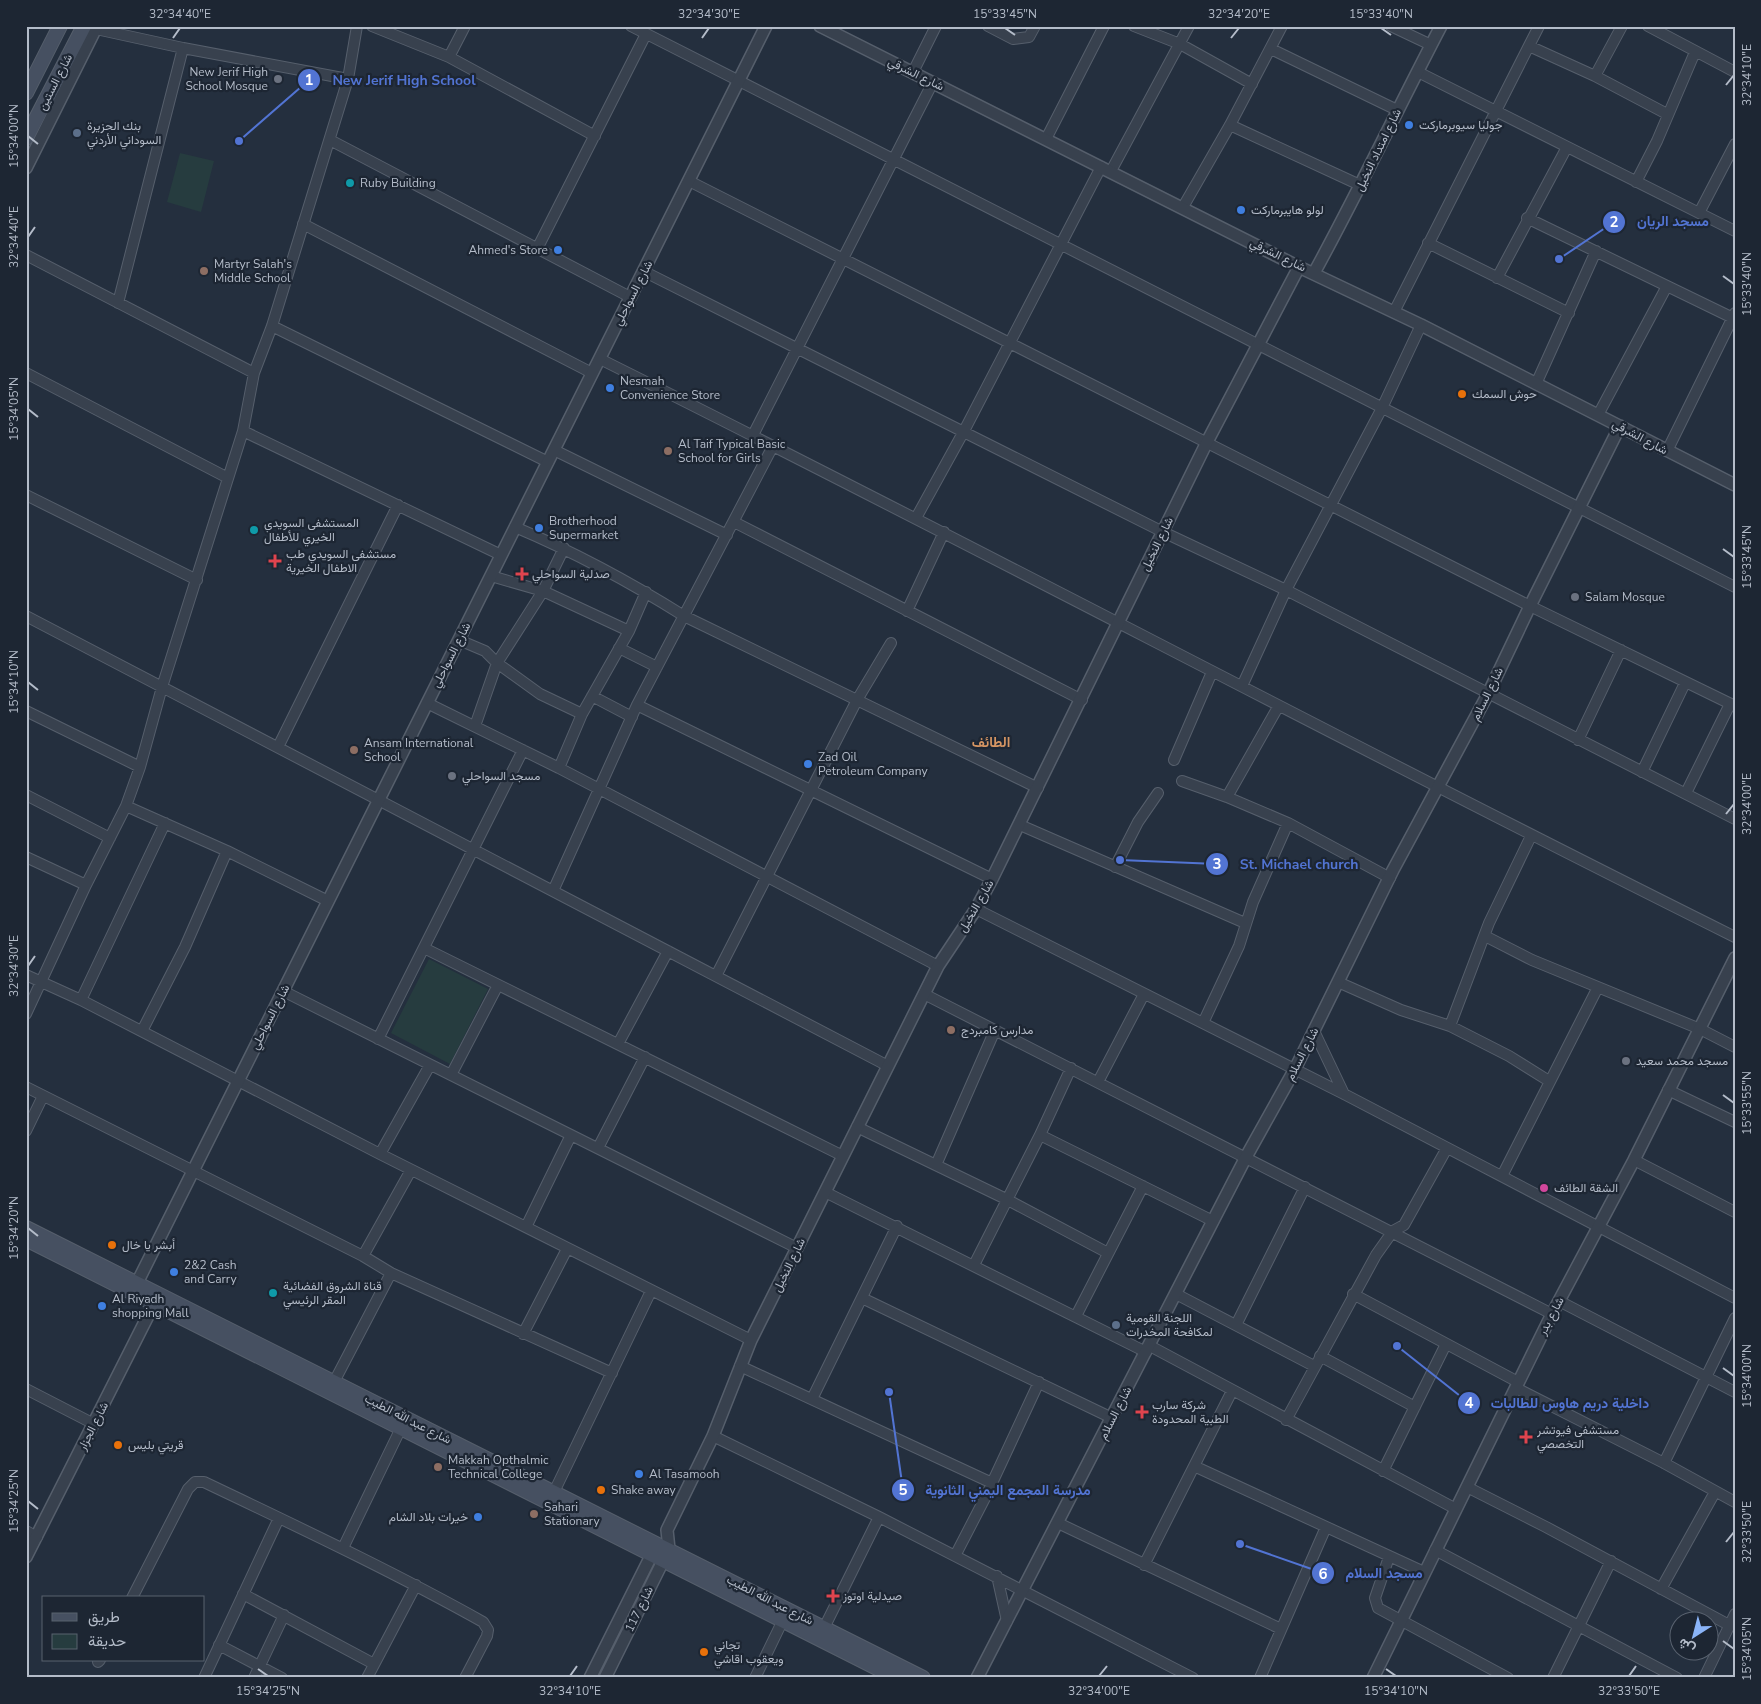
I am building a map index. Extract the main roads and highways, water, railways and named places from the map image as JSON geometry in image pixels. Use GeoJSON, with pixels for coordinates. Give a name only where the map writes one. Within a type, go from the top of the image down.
{"type":"FeatureCollection","features":[{"type":"Feature","properties":{"kind":"main road","name":"شارع الستين"},"geometry":{"type":"LineString","coordinates":[[26,93],[59,27]]}},
{"type":"Feature","properties":{"kind":"main road","name":"شارع الستين"},"geometry":{"type":"LineString","coordinates":[[26,138],[92,27]]}},
{"type":"Feature","properties":{"kind":"main road","name":"شارع عبد الله الطيب"},"geometry":{"type":"LineString","coordinates":[[26,1228],[134,1288]]}},
{"type":"Feature","properties":{"kind":"main road","name":"شارع عبد الله الطيب"},"geometry":{"type":"LineString","coordinates":[[26,1239],[334,1382],[493,1468],[923,1678]]}},
{"type":"Feature","properties":{"kind":"main road","name":"شارع عبد الله الطيب"},"geometry":{"type":"LineString","coordinates":[[157,1299],[401,1428],[554,1492],[662,1549],[783,1620],[891,1676]]}},
{"type":"Feature","properties":{"kind":"place","name":"New Jerif High School Mosque"},"geometry":{"type":"Point","coordinates":[278,79]}},
{"type":"Feature","properties":{"kind":"place","name":"جوليا سيوبرماركت"},"geometry":{"type":"Point","coordinates":[1409,125]}},
{"type":"Feature","properties":{"kind":"place","name":"بنك الجزيرة السوداني الأردني"},"geometry":{"type":"Point","coordinates":[77,133]}},
{"type":"Feature","properties":{"kind":"place","name":"New Jerif High School"},"geometry":{"type":"Point","coordinates":[239,141]}},
{"type":"Feature","properties":{"kind":"place","name":"Ruby Building"},"geometry":{"type":"Point","coordinates":[350,183]}},
{"type":"Feature","properties":{"kind":"place","name":"لولو هايبرماركت"},"geometry":{"type":"Point","coordinates":[1241,210]}},
{"type":"Feature","properties":{"kind":"place","name":"Ahmed's Store"},"geometry":{"type":"Point","coordinates":[558,250]}},
{"type":"Feature","properties":{"kind":"place","name":"مسجد الريان"},"geometry":{"type":"Point","coordinates":[1559,259]}},
{"type":"Feature","properties":{"kind":"place","name":"Martyr Salah's Middle School"},"geometry":{"type":"Point","coordinates":[204,271]}},
{"type":"Feature","properties":{"kind":"place","name":"Nesmah Convenience Store"},"geometry":{"type":"Point","coordinates":[610,388]}},
{"type":"Feature","properties":{"kind":"place","name":"حوش السمك"},"geometry":{"type":"Point","coordinates":[1462,394]}},
{"type":"Feature","properties":{"kind":"place","name":"Al Taif Typical Basic School for Girls"},"geometry":{"type":"Point","coordinates":[668,451]}},
{"type":"Feature","properties":{"kind":"place","name":"Brotherhood Supermarket"},"geometry":{"type":"Point","coordinates":[539,528]}},
{"type":"Feature","properties":{"kind":"place","name":"المستشفى السويدي الخيري للأطفال"},"geometry":{"type":"Point","coordinates":[254,530]}},
{"type":"Feature","properties":{"kind":"place","name":"مستشفى السويدي طب الاطفال الخيرية"},"geometry":{"type":"Point","coordinates":[275,561]}},
{"type":"Feature","properties":{"kind":"place","name":"صدلية السواحلي"},"geometry":{"type":"Point","coordinates":[522,574]}},
{"type":"Feature","properties":{"kind":"place","name":"Salam Mosque"},"geometry":{"type":"Point","coordinates":[1575,597]}},
{"type":"Feature","properties":{"kind":"place","name":"Ansam International School"},"geometry":{"type":"Point","coordinates":[354,750]}},
{"type":"Feature","properties":{"kind":"place","name":"Zad Oil Petroleum Company"},"geometry":{"type":"Point","coordinates":[808,764]}},
{"type":"Feature","properties":{"kind":"place","name":"مسجد السواحلي"},"geometry":{"type":"Point","coordinates":[452,776]}},
{"type":"Feature","properties":{"kind":"place","name":"St. Michael church"},"geometry":{"type":"Point","coordinates":[1120,860]}},
{"type":"Feature","properties":{"kind":"place","name":"مدارس كامبردج"},"geometry":{"type":"Point","coordinates":[951,1030]}},
{"type":"Feature","properties":{"kind":"place","name":"مسجد محمد سعيد"},"geometry":{"type":"Point","coordinates":[1626,1061]}},
{"type":"Feature","properties":{"kind":"place","name":"الشقة الطائف"},"geometry":{"type":"Point","coordinates":[1544,1188]}},
{"type":"Feature","properties":{"kind":"place","name":"أبشر يا خال"},"geometry":{"type":"Point","coordinates":[112,1245]}},
{"type":"Feature","properties":{"kind":"place","name":"2&2 Cash and Carry"},"geometry":{"type":"Point","coordinates":[174,1272]}},
{"type":"Feature","properties":{"kind":"place","name":"قناة الشروق الفضائية المقر الرئيسي"},"geometry":{"type":"Point","coordinates":[273,1293]}},
{"type":"Feature","properties":{"kind":"place","name":"Al Riyadh shopping Mall"},"geometry":{"type":"Point","coordinates":[102,1306]}},
{"type":"Feature","properties":{"kind":"place","name":"اللجنة القومية لمكافحة المخدرات"},"geometry":{"type":"Point","coordinates":[1116,1325]}},
{"type":"Feature","properties":{"kind":"place","name":"داخلية دريم هاوس للطالبات"},"geometry":{"type":"Point","coordinates":[1397,1346]}},
{"type":"Feature","properties":{"kind":"place","name":"مدرسة المجمع اليمني الثانوية"},"geometry":{"type":"Point","coordinates":[889,1392]}},
{"type":"Feature","properties":{"kind":"place","name":"شركة سارب الطبية المحدودة"},"geometry":{"type":"Point","coordinates":[1142,1412]}},
{"type":"Feature","properties":{"kind":"place","name":"مستشفى فيوتشر التخصصي"},"geometry":{"type":"Point","coordinates":[1526,1437]}},
{"type":"Feature","properties":{"kind":"place","name":"قريتي بليس"},"geometry":{"type":"Point","coordinates":[118,1445]}},
{"type":"Feature","properties":{"kind":"place","name":"Makkah Opthalmic Technical College"},"geometry":{"type":"Point","coordinates":[438,1467]}},
{"type":"Feature","properties":{"kind":"place","name":"Al Tasamooh"},"geometry":{"type":"Point","coordinates":[639,1474]}},
{"type":"Feature","properties":{"kind":"place","name":"Shake away"},"geometry":{"type":"Point","coordinates":[601,1490]}},
{"type":"Feature","properties":{"kind":"place","name":"Sahari Stationary"},"geometry":{"type":"Point","coordinates":[534,1514]}},
{"type":"Feature","properties":{"kind":"place","name":"خيرات بلاد الشام"},"geometry":{"type":"Point","coordinates":[478,1517]}},
{"type":"Feature","properties":{"kind":"place","name":"مسجد السلام"},"geometry":{"type":"Point","coordinates":[1240,1544]}},
{"type":"Feature","properties":{"kind":"place","name":"صيدلية اوتوز"},"geometry":{"type":"Point","coordinates":[833,1596]}},
{"type":"Feature","properties":{"kind":"place","name":"تجاني ويعقوب اقاشي"},"geometry":{"type":"Point","coordinates":[704,1652]}},
{"type":"Feature","properties":{"kind":"district","name":"الطائف"},"geometry":{"type":"Point","coordinates":[991,742]}}]}
